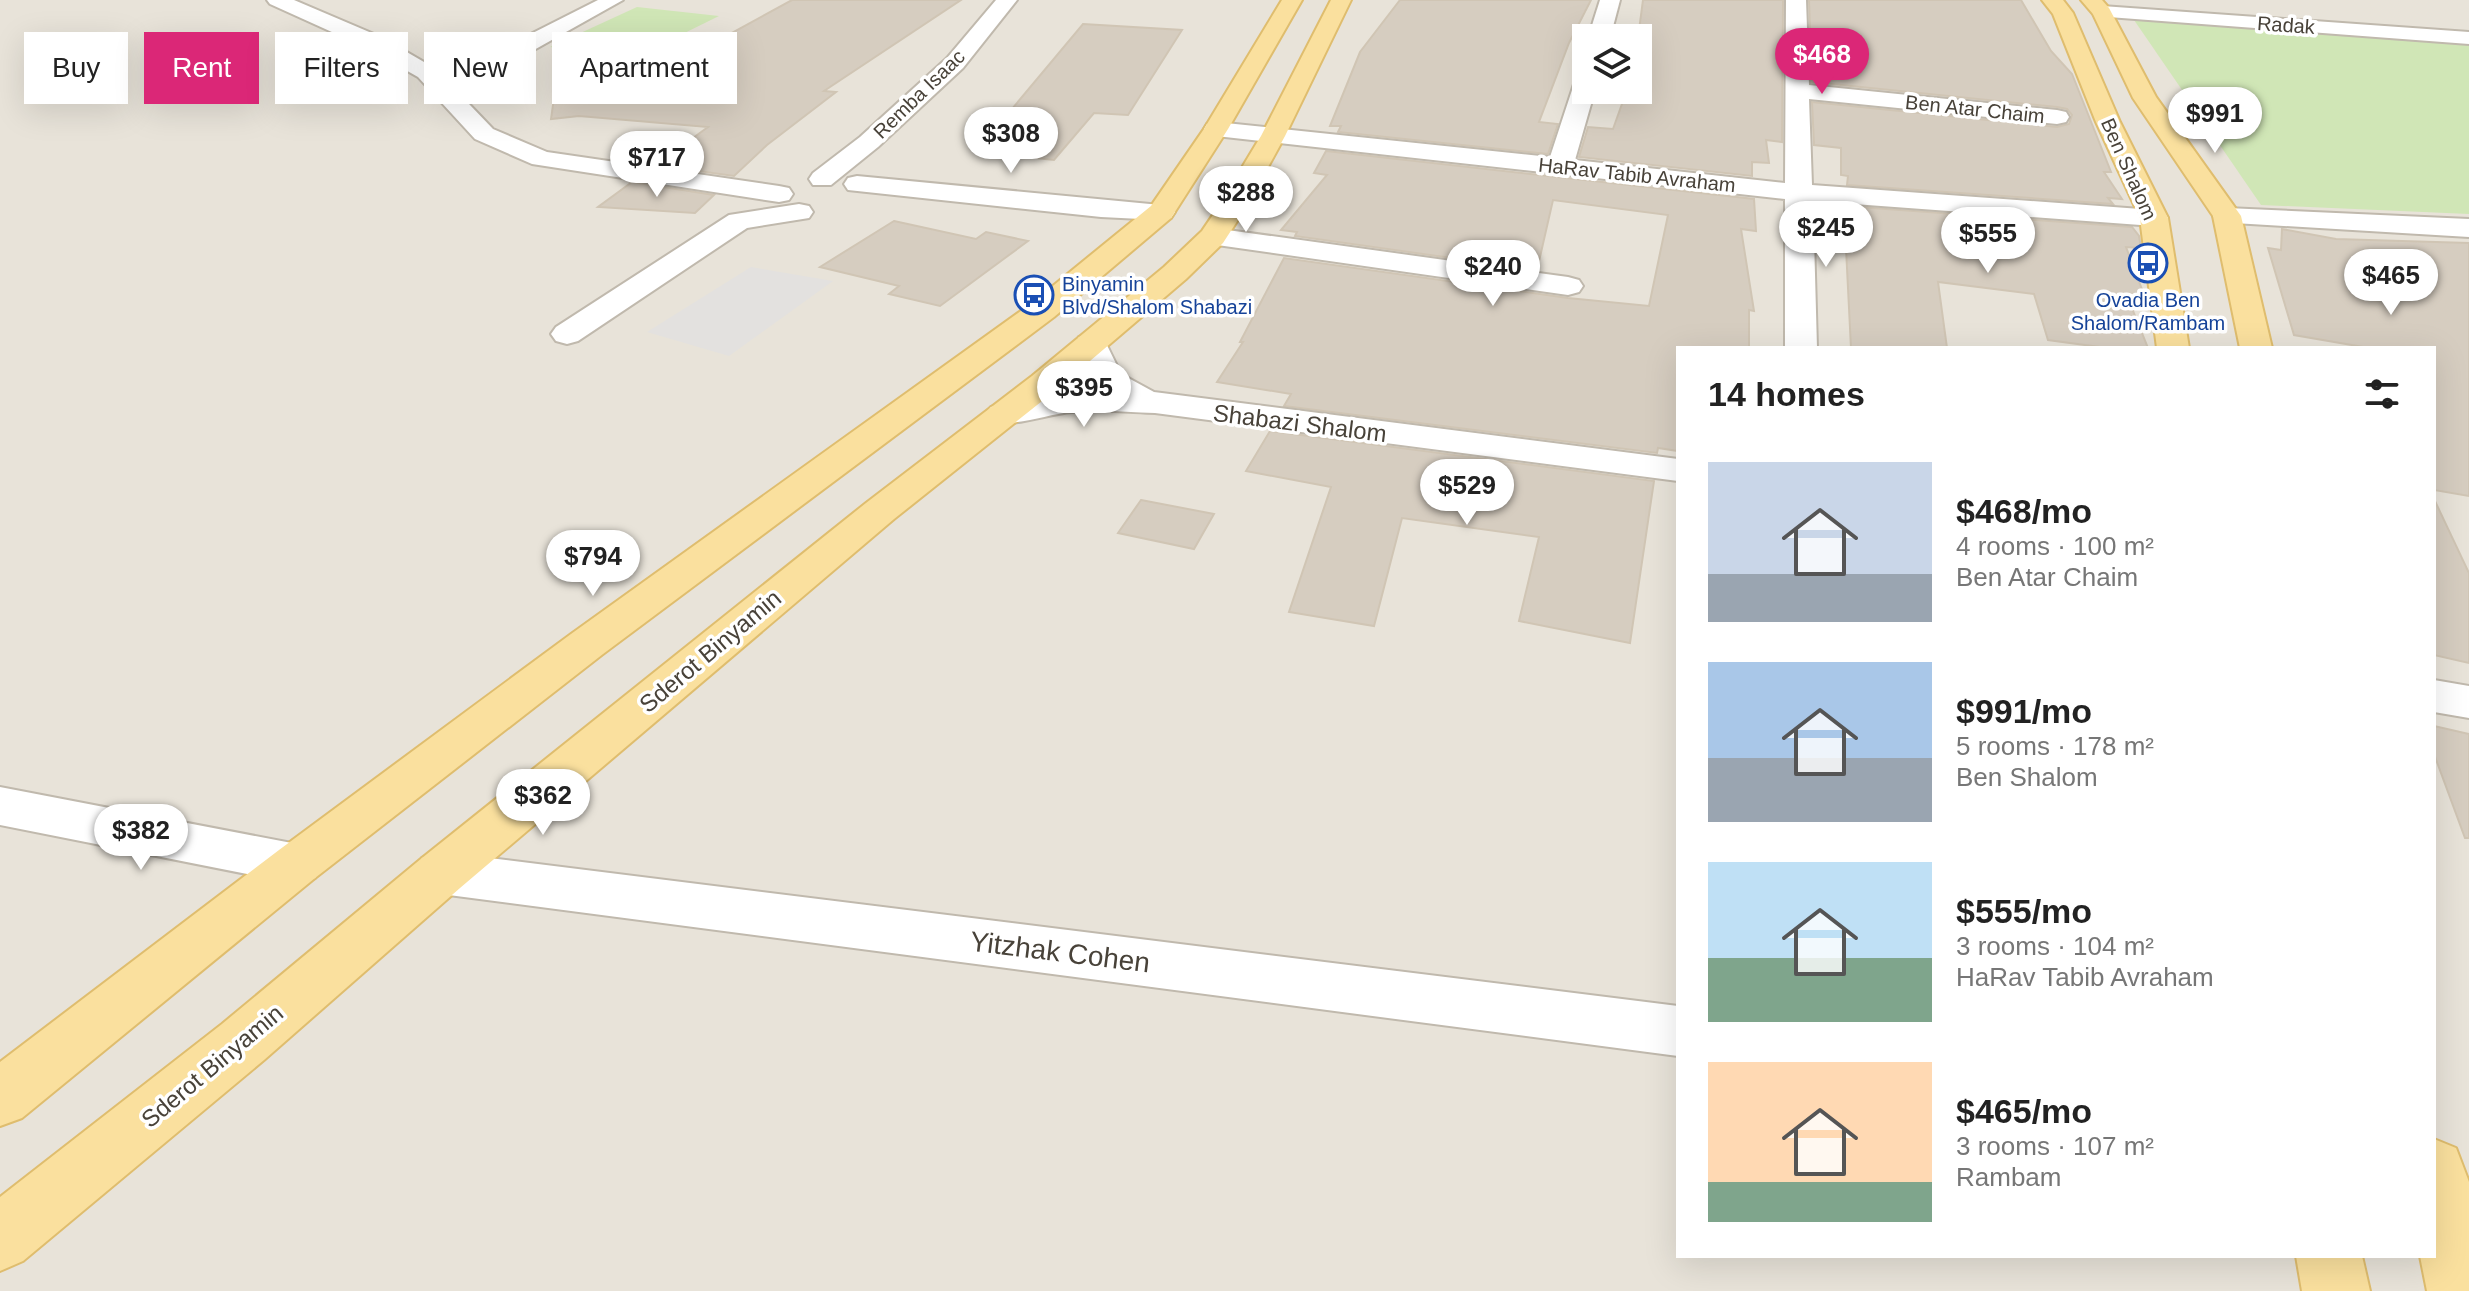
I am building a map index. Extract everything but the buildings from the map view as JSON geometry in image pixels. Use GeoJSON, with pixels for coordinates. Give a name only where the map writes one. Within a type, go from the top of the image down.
{"type":"FeatureCollection","features":[{"type":"Feature","properties":{"kind":"main road"},"geometry":{"type":"LineString","coordinates":[[0,1098],[297,864],[587,644],[1043,310],[1147,223],[1216,129],[1292,0]]}},
{"type":"Feature","properties":{"kind":"main road","name":"Sderot Binyamin"},"geometry":{"type":"LineString","coordinates":[[0,1238],[243,1042],[441,873],[880,511],[1091,344],[1175,273],[1213,237],[1273,136],[1341,0]]}},
{"type":"Feature","properties":{"kind":"main road","name":"Ben Shalom"},"geometry":{"type":"LineString","coordinates":[[2052,0],[2063,13],[2108,122],[2154,218],[2173,346]]}},
{"type":"Feature","properties":{"kind":"main road","name":"Ben Shalom"},"geometry":{"type":"LineString","coordinates":[[2096,6],[2145,98],[2227,216],[2256,346]]}},
{"type":"Feature","properties":{"kind":"main road"},"geometry":{"type":"LineString","coordinates":[[2436,1178],[2461,1291]]}},
{"type":"Feature","properties":{"kind":"main road"},"geometry":{"type":"LineString","coordinates":[[2329,1258],[2336,1291]]}},
{"type":"Feature","properties":{"kind":"street"},"geometry":{"type":"LineString","coordinates":[[277,0],[373,42],[424,74]]}},
{"type":"Feature","properties":{"kind":"street"},"geometry":{"type":"LineString","coordinates":[[536,40],[613,0]]}},
{"type":"Feature","properties":{"kind":"street","name":"Remba Isaac"},"geometry":{"type":"LineString","coordinates":[[822,179],[869,142],[955,63],[1007,0]]}},
{"type":"Feature","properties":{"kind":"street"},"geometry":{"type":"LineString","coordinates":[[1603,24],[1610,0]]}},
{"type":"Feature","properties":{"kind":"street"},"geometry":{"type":"LineString","coordinates":[[1796,0],[1801,346]]}},
{"type":"Feature","properties":{"kind":"street","name":"Radak"},"geometry":{"type":"LineString","coordinates":[[2096,6],[2469,38]]}},
{"type":"Feature","properties":{"kind":"street","name":"Ben Atar Chaim"},"geometry":{"type":"LineString","coordinates":[[1798,91],[2057,117]]}},
{"type":"Feature","properties":{"kind":"street"},"geometry":{"type":"LineString","coordinates":[[455,104],[484,134],[541,159],[826,202],[950,206],[1147,223]]}},
{"type":"Feature","properties":{"kind":"street"},"geometry":{"type":"LineString","coordinates":[[1560,167],[1579,104]]}},
{"type":"Feature","properties":{"kind":"street","name":"HaRav Tabib Avraham"},"geometry":{"type":"LineString","coordinates":[[1216,129],[1797,192],[2154,218]]}},
{"type":"Feature","properties":{"kind":"street"},"geometry":{"type":"LineString","coordinates":[[822,179],[826,202],[796,185],[822,179]]}},
{"type":"Feature","properties":{"kind":"street"},"geometry":{"type":"LineString","coordinates":[[567,334],[739,221],[826,202]]}},
{"type":"Feature","properties":{"kind":"street"},"geometry":{"type":"LineString","coordinates":[[2227,216],[2469,228]]}},
{"type":"Feature","properties":{"kind":"street"},"geometry":{"type":"LineString","coordinates":[[1213,237],[1568,286]]}},
{"type":"Feature","properties":{"kind":"street","name":"Shabazi Shalom"},"geometry":{"type":"LineString","coordinates":[[1091,344],[1095,364],[1106,380],[1129,396],[1159,405]]}},
{"type":"Feature","properties":{"kind":"street","name":"Shabazi Shalom"},"geometry":{"type":"LineString","coordinates":[[1003,414],[1033,404],[1059,400],[1159,405],[1676,470]]}},
{"type":"Feature","properties":{"kind":"street"},"geometry":{"type":"LineString","coordinates":[[2436,696],[2469,702]]}},
{"type":"Feature","properties":{"kind":"street"},"geometry":{"type":"LineString","coordinates":[[0,806],[297,864]]}},
{"type":"Feature","properties":{"kind":"street","name":"Yitzhak Cohen"},"geometry":{"type":"LineString","coordinates":[[441,873],[1676,1031]]}},
{"type":"Feature","properties":{"kind":"shaded area"},"geometry":{"type":"Polygon","coordinates":[[[0,0],[2469,0],[2469,1291],[0,1291],[0,0]]]}},
{"type":"Feature","properties":{"kind":"shaded area"},"geometry":{"type":"Polygon","coordinates":[[[751,267],[833,281],[729,356],[647,332],[751,267]]]}},
{"type":"Feature","properties":{"kind":"green space"},"geometry":{"type":"Polygon","coordinates":[[[637,7],[719,16],[687,32],[583,32],[637,7]]]}},
{"type":"Feature","properties":{"kind":"green space"},"geometry":{"type":"Polygon","coordinates":[[[2134,20],[2469,42],[2469,214],[2261,205],[2134,20]]]}},
{"type":"Feature","properties":{"kind":"place","name":"Ovadia Ben Shalom/Rambam"},"geometry":{"type":"Point","coordinates":[2148,263]}},
{"type":"Feature","properties":{"kind":"place","name":"Binyamin Blvd/Shalom Shabazi"},"geometry":{"type":"Point","coordinates":[1034,295]}}]}
